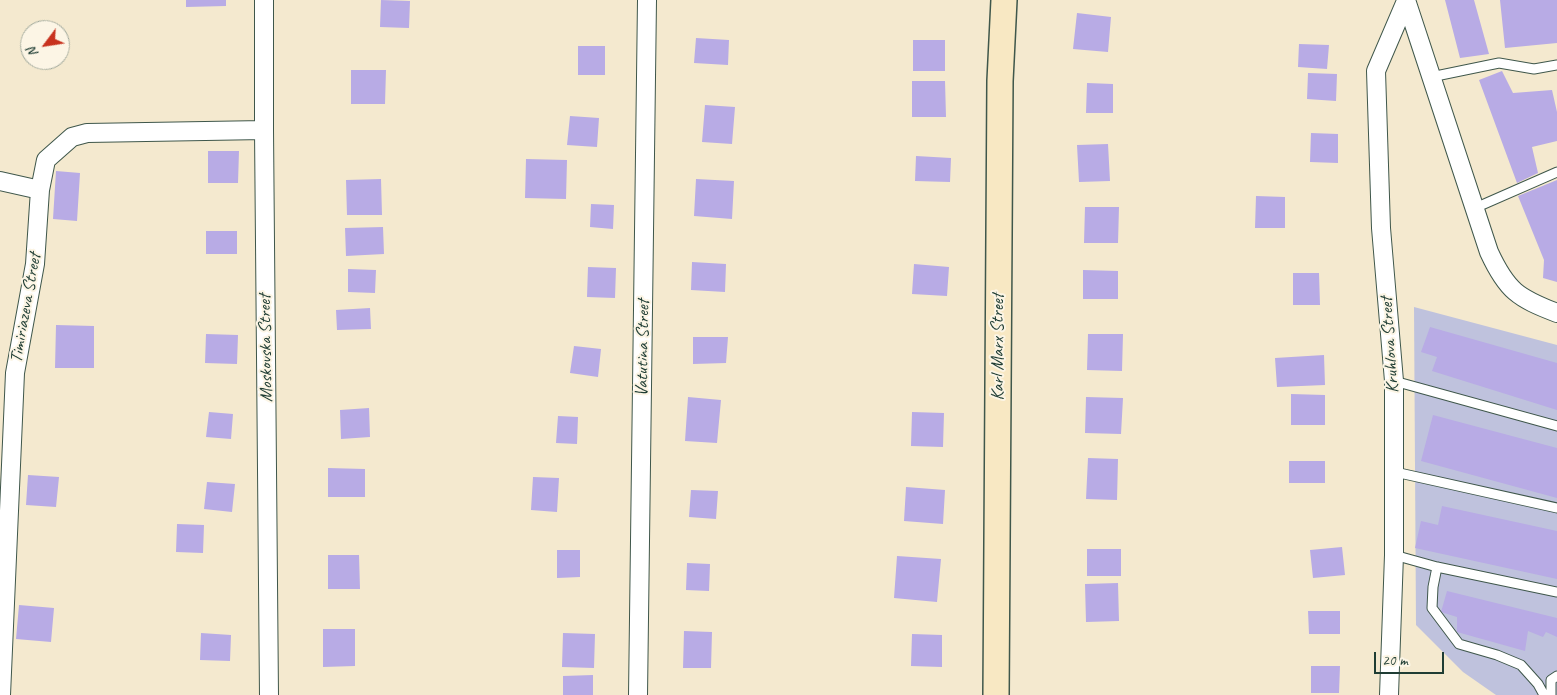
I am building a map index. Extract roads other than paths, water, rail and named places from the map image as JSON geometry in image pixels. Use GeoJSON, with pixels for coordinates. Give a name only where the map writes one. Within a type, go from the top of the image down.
{"type":"FeatureCollection","features":[{"type":"Feature","properties":{"kind":"street","name":"Moskovska Street"},"geometry":{"type":"LineString","coordinates":[[264,0],[269,695]]}},
{"type":"Feature","properties":{"kind":"street","name":"Vatutina Street"},"geometry":{"type":"LineString","coordinates":[[638,695],[647,0]]}},
{"type":"Feature","properties":{"kind":"street","name":"Karl Marx Street"},"geometry":{"type":"LineString","coordinates":[[996,695],[1000,81],[1004,0]]}},
{"type":"Feature","properties":{"kind":"street"},"geometry":{"type":"LineString","coordinates":[[1406,1],[1474,208],[1498,272],[1511,289],[1529,302],[1557,313]]}},
{"type":"Feature","properties":{"kind":"street","name":"Kruhlova Street"},"geometry":{"type":"LineString","coordinates":[[1389,695],[1394,554],[1394,381],[1380,228],[1376,71],[1406,1]]}},
{"type":"Feature","properties":{"kind":"street","name":"Timiriazeva Street"},"geometry":{"type":"LineString","coordinates":[[1,695],[15,373],[35,264],[40,190],[46,160],[72,138],[87,133],[264,130]]}},
{"type":"Feature","properties":{"kind":"street"},"geometry":{"type":"LineString","coordinates":[[0,181],[40,190]]}},
{"type":"Feature","properties":{"kind":"lane"},"geometry":{"type":"LineString","coordinates":[[1431,77],[1499,63],[1534,69],[1557,64]]}},
{"type":"Feature","properties":{"kind":"lane"},"geometry":{"type":"LineString","coordinates":[[1474,208],[1557,172]]}},
{"type":"Feature","properties":{"kind":"lane"},"geometry":{"type":"LineString","coordinates":[[1394,381],[1557,426]]}},
{"type":"Feature","properties":{"kind":"lane"},"geometry":{"type":"LineString","coordinates":[[1395,472],[1557,508]]}},
{"type":"Feature","properties":{"kind":"lane"},"geometry":{"type":"LineString","coordinates":[[1394,554],[1437,567],[1557,592]]}},
{"type":"Feature","properties":{"kind":"lane"},"geometry":{"type":"LineString","coordinates":[[1437,567],[1433,587],[1432,608],[1459,644],[1497,655],[1521,665],[1538,684],[1544,695]]}},
{"type":"Feature","properties":{"kind":"lane"},"geometry":{"type":"LineString","coordinates":[[1551,695],[1551,680],[1557,676]]}}]}
